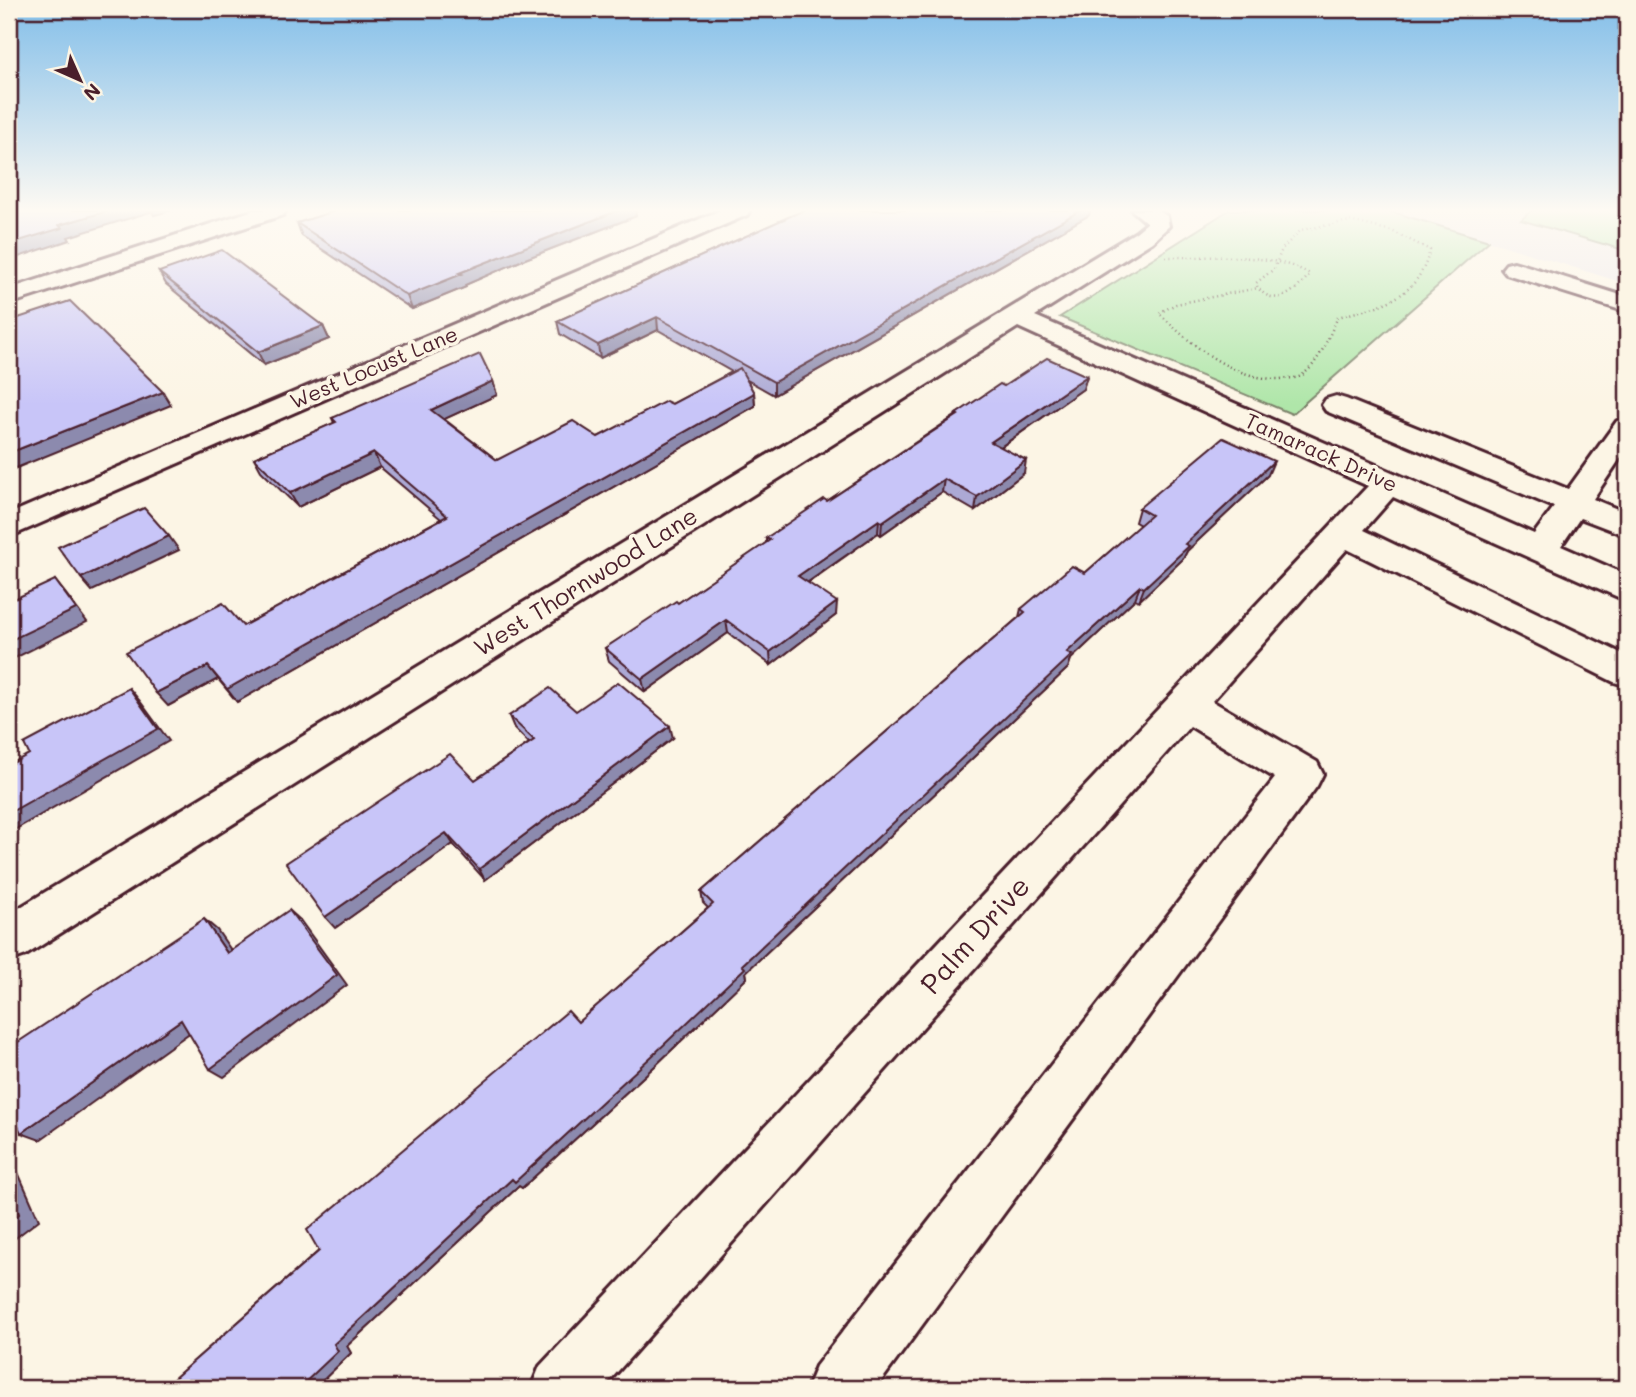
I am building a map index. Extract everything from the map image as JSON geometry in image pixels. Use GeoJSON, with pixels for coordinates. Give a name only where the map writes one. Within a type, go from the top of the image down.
{"type":"FeatureCollection","features":[{"type":"Feature","properties":{"kind":"street"},"geometry":{"type":"LineString","coordinates":[[9,297],[75,275]]}},
{"type":"Feature","properties":{"kind":"street","name":"West Locust Lane"},"geometry":{"type":"LineString","coordinates":[[9,526],[587,275]]}},
{"type":"Feature","properties":{"kind":"street","name":"West Thornwood Lane"},"geometry":{"type":"LineString","coordinates":[[9,939],[1082,275]]}},
{"type":"Feature","properties":{"kind":"street"},"geometry":{"type":"LineString","coordinates":[[1533,275],[1627,305]]}},
{"type":"Feature","properties":{"kind":"street","name":"Tamarack Drive"},"geometry":{"type":"LineString","coordinates":[[1015,316],[1627,589]]}},
{"type":"Feature","properties":{"kind":"street"},"geometry":{"type":"LineString","coordinates":[[1336,404],[1627,525]]}},
{"type":"Feature","properties":{"kind":"street"},"geometry":{"type":"LineString","coordinates":[[1541,551],[1627,427]]}},
{"type":"Feature","properties":{"kind":"street","name":"Palm Drive"},"geometry":{"type":"LineString","coordinates":[[562,1388],[1388,483]]}},
{"type":"Feature","properties":{"kind":"street"},"geometry":{"type":"LineString","coordinates":[[1342,533],[1627,672]]}},
{"type":"Feature","properties":{"kind":"street"},"geometry":{"type":"LineString","coordinates":[[838,1388],[1302,774],[1186,704]]}},
{"type":"Feature","properties":{"kind":"path"},"geometry":{"type":"LineString","coordinates":[[1267,275],[1256,283],[1261,293],[1276,299],[1295,290],[1309,275]]}},
{"type":"Feature","properties":{"kind":"path"},"geometry":{"type":"LineString","coordinates":[[1258,288],[1176,304],[1159,313],[1175,330],[1208,354],[1261,377],[1298,378],[1313,366],[1328,342],[1338,317],[1403,297],[1421,275]]}},
{"type":"Feature","properties":{"kind":"shaded area"},"geometry":{"type":"Polygon","coordinates":[[[1599,275],[1627,275],[1627,284],[1599,275]]]}},
{"type":"Feature","properties":{"kind":"green space"},"geometry":{"type":"Polygon","coordinates":[[[1126,275],[1450,275],[1292,414],[1060,317],[1126,275]]]}},
{"type":"Feature","properties":{"kind":"building"},"geometry":{"type":"Polygon","coordinates":[[[163,275],[255,275],[323,326],[258,352],[163,275]]]}},
{"type":"Feature","properties":{"kind":"building"},"geometry":{"type":"Polygon","coordinates":[[[376,275],[459,275],[407,296],[376,275]]]}},
{"type":"Feature","properties":{"kind":"building"},"geometry":{"type":"Polygon","coordinates":[[[659,275],[965,275],[774,382],[657,317],[598,345],[557,321],[659,275]]]}},
{"type":"Feature","properties":{"kind":"building"},"geometry":{"type":"Polygon","coordinates":[[[70,301],[163,392],[9,453],[9,321],[70,301]]]}},
{"type":"Feature","properties":{"kind":"building"},"geometry":{"type":"Polygon","coordinates":[[[480,354],[493,381],[431,410],[497,460],[573,421],[598,437],[666,401],[672,404],[740,368],[754,393],[227,689],[208,666],[156,693],[126,652],[223,603],[243,626],[447,516],[374,453],[290,493],[254,458],[336,422],[332,418],[480,354]]]}},
{"type":"Feature","properties":{"kind":"building"},"geometry":{"type":"Polygon","coordinates":[[[1047,358],[1087,376],[991,442],[1026,460],[977,497],[944,479],[798,576],[837,602],[770,652],[726,620],[642,679],[605,648],[676,601],[678,603],[824,499],[827,501],[958,415],[956,414],[1000,384],[1004,386],[1047,358]]]}},
{"type":"Feature","properties":{"kind":"building"},"geometry":{"type":"Polygon","coordinates":[[[1223,438],[1274,461],[1185,544],[1189,546],[1144,588],[1140,586],[1067,652],[1072,655],[742,965],[745,968],[652,1056],[515,1182],[512,1179],[334,1344],[338,1351],[299,1388],[163,1388],[319,1251],[307,1230],[568,1011],[578,1022],[713,904],[701,892],[1025,612],[1021,609],[1072,566],[1085,573],[1151,515],[1139,508],[1223,438]]]}},
{"type":"Feature","properties":{"kind":"building"},"geometry":{"type":"Polygon","coordinates":[[[144,508],[169,536],[81,578],[58,547],[144,508]]]}},
{"type":"Feature","properties":{"kind":"building"},"geometry":{"type":"Polygon","coordinates":[[[55,580],[76,609],[9,641],[9,598],[10,601],[55,580]]]}},
{"type":"Feature","properties":{"kind":"building"},"geometry":{"type":"Polygon","coordinates":[[[618,682],[670,726],[479,869],[446,833],[325,917],[286,863],[450,754],[475,780],[534,740],[509,716],[550,688],[576,711],[618,682]]]}},
{"type":"Feature","properties":{"kind":"building"},"geometry":{"type":"Polygon","coordinates":[[[129,688],[158,729],[9,813],[9,765],[29,754],[24,744],[129,688]]]}},
{"type":"Feature","properties":{"kind":"building"},"geometry":{"type":"Polygon","coordinates":[[[289,910],[337,975],[210,1069],[181,1020],[21,1133],[9,1105],[9,1048],[204,919],[227,953],[289,910]]]}},
{"type":"Feature","properties":{"kind":"building"},"geometry":{"type":"Polygon","coordinates":[[[9,1191],[19,1214],[9,1222],[9,1191]]]}}]}
